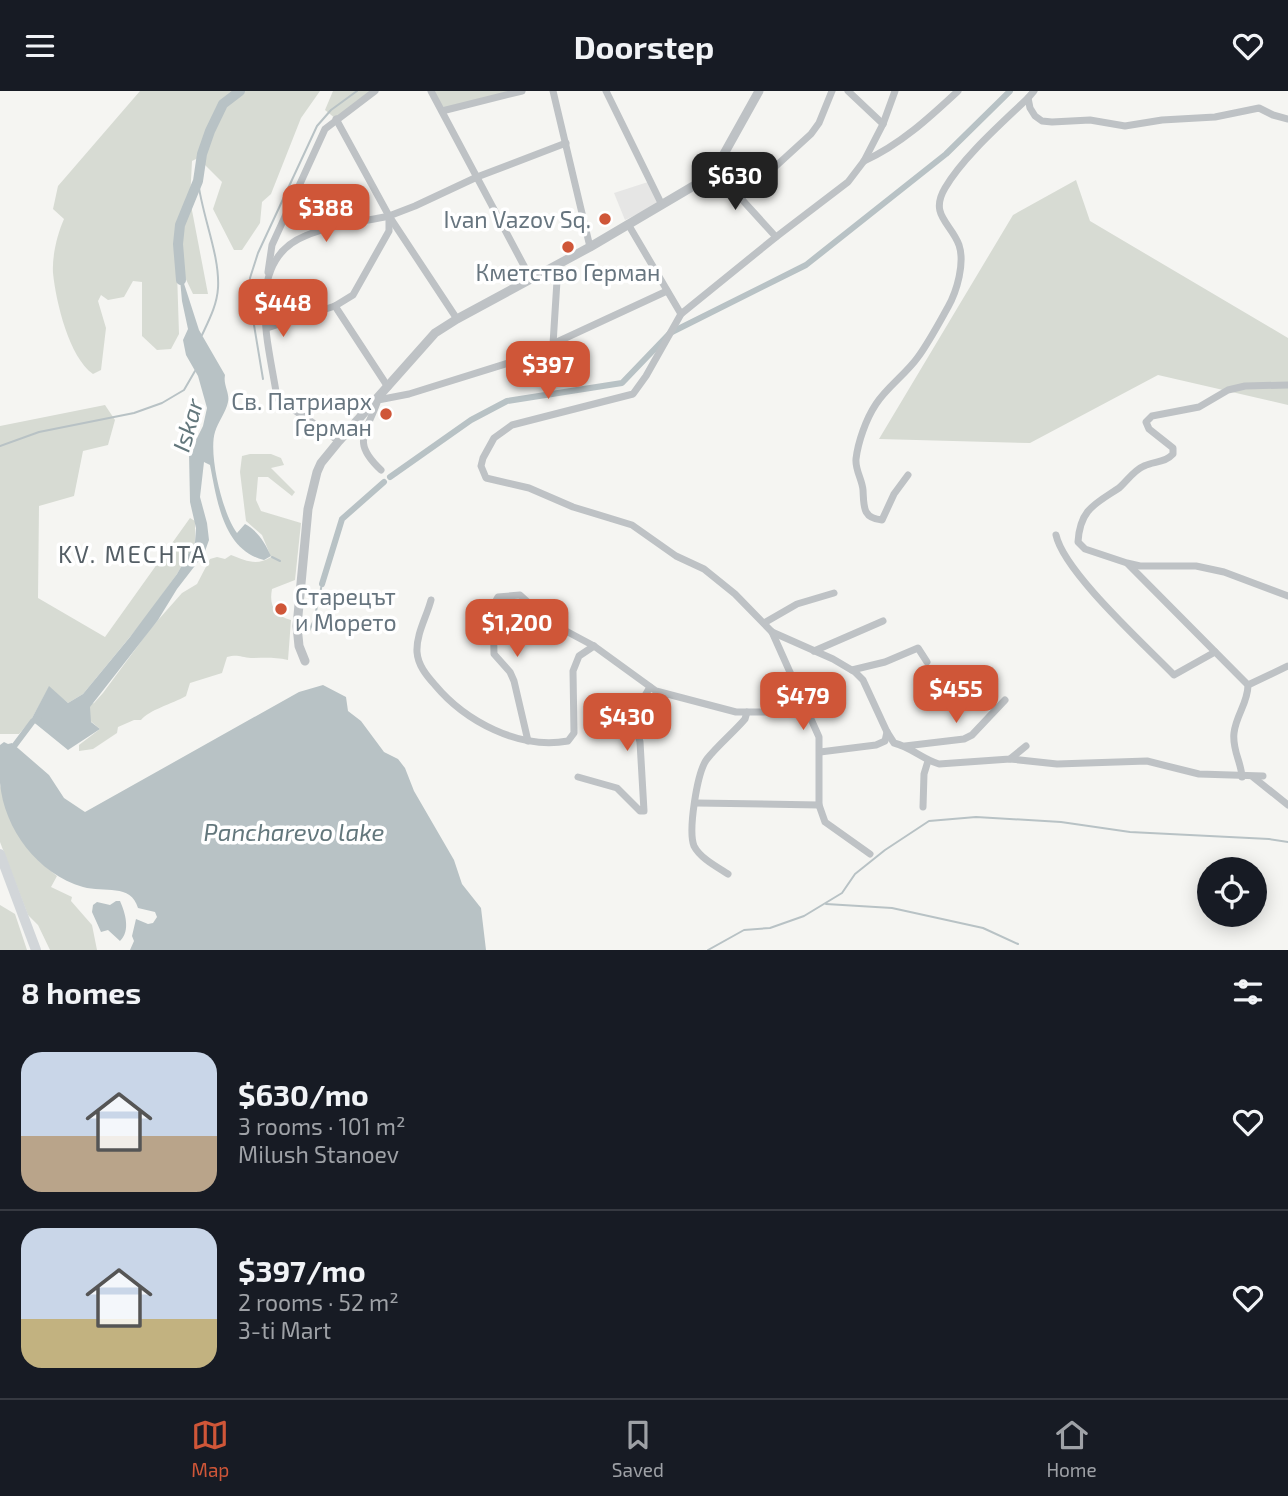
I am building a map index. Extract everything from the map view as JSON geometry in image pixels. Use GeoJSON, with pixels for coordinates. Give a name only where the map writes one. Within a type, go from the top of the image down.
{"type":"FeatureCollection","features":[{"type":"Feature","properties":{"kind":"main road"},"geometry":{"type":"LineString","coordinates":[[0,854],[36,950]]}},
{"type":"Feature","properties":{"kind":"street"},"geometry":{"type":"LineString","coordinates":[[339,441],[277,398],[264,302],[272,244],[325,129],[375,91]]}},
{"type":"Feature","properties":{"kind":"street"},"geometry":{"type":"LineString","coordinates":[[431,91],[531,279]]}},
{"type":"Feature","properties":{"kind":"street"},"geometry":{"type":"LineString","coordinates":[[442,111],[522,91]]}},
{"type":"Feature","properties":{"kind":"street"},"geometry":{"type":"LineString","coordinates":[[553,91],[590,247]]}},
{"type":"Feature","properties":{"kind":"street"},"geometry":{"type":"LineString","coordinates":[[606,91],[662,205]]}},
{"type":"Feature","properties":{"kind":"street"},"geometry":{"type":"LineString","coordinates":[[305,661],[296,626],[309,504],[321,463],[436,333],[696,186],[715,170],[760,91]]}},
{"type":"Feature","properties":{"kind":"street"},"geometry":{"type":"LineString","coordinates":[[741,198],[811,134],[819,123],[832,91]]}},
{"type":"Feature","properties":{"kind":"street"},"geometry":{"type":"LineString","coordinates":[[848,91],[883,124]]}},
{"type":"Feature","properties":{"kind":"street"},"geometry":{"type":"LineString","coordinates":[[870,854],[825,822],[819,805],[820,752],[814,723],[772,632],[764,623],[721,582],[656,543],[632,525],[573,507],[529,488],[486,478],[481,466],[494,438],[512,425],[633,394],[681,314],[848,183],[864,161],[883,124],[895,91]]}},
{"type":"Feature","properties":{"kind":"street"},"geometry":{"type":"LineString","coordinates":[[864,161],[910,132],[958,91]]}},
{"type":"Feature","properties":{"kind":"street"},"geometry":{"type":"LineString","coordinates":[[908,475],[894,494],[882,520],[874,519],[865,513],[856,459],[869,416],[876,404],[918,358],[928,342],[948,307],[959,272],[960,248],[942,218],[941,197],[963,165],[1034,91]]}},
{"type":"Feature","properties":{"kind":"street"},"geometry":{"type":"LineString","coordinates":[[1028,98],[1030,109],[1035,116],[1042,121],[1052,122],[1090,120],[1125,126],[1162,120],[1215,117],[1259,108],[1288,119]]}},
{"type":"Feature","properties":{"kind":"street"},"geometry":{"type":"LineString","coordinates":[[336,119],[389,216],[457,319]]}},
{"type":"Feature","properties":{"kind":"street"},"geometry":{"type":"LineString","coordinates":[[267,279],[287,246],[303,236],[389,216],[477,177],[566,143]]}},
{"type":"Feature","properties":{"kind":"street"},"geometry":{"type":"LineString","coordinates":[[715,170],[776,237]]}},
{"type":"Feature","properties":{"kind":"street"},"geometry":{"type":"LineString","coordinates":[[267,328],[335,306],[347,299],[358,288],[389,231],[389,216]]}},
{"type":"Feature","properties":{"kind":"street"},"geometry":{"type":"LineString","coordinates":[[628,224],[681,314]]}},
{"type":"Feature","properties":{"kind":"street"},"geometry":{"type":"LineString","coordinates":[[553,344],[558,265]]}},
{"type":"Feature","properties":{"kind":"street"},"geometry":{"type":"LineString","coordinates":[[377,400],[409,394],[519,360],[667,291]]}},
{"type":"Feature","properties":{"kind":"street"},"geometry":{"type":"LineString","coordinates":[[335,306],[388,387]]}},
{"type":"Feature","properties":{"kind":"street"},"geometry":{"type":"LineString","coordinates":[[1288,386],[1245,386],[1228,390],[1199,407],[1152,416],[1146,422],[1149,429],[1173,448],[1173,454],[1168,461],[1141,467],[1119,488],[1101,497],[1089,509],[1079,532],[1078,542],[1085,549],[1128,563],[1140,566],[1196,566],[1224,572],[1288,596]]}},
{"type":"Feature","properties":{"kind":"street"},"geometry":{"type":"LineString","coordinates":[[377,400],[362,446],[366,456],[381,470]]}},
{"type":"Feature","properties":{"kind":"street"},"geometry":{"type":"LineString","coordinates":[[1056,535],[1059,548],[1093,592],[1174,675],[1215,652]]}},
{"type":"Feature","properties":{"kind":"street"},"geometry":{"type":"LineString","coordinates":[[1128,563],[1248,685],[1248,697],[1234,732],[1234,752],[1242,768],[1242,777]]}},
{"type":"Feature","properties":{"kind":"street"},"geometry":{"type":"LineString","coordinates":[[764,623],[797,604],[834,593]]}},
{"type":"Feature","properties":{"kind":"street"},"geometry":{"type":"LineString","coordinates":[[528,741],[514,681],[510,672],[494,654],[493,606],[498,597],[520,595],[551,623],[594,646],[656,691],[736,712],[769,712],[806,706]]}},
{"type":"Feature","properties":{"kind":"street"},"geometry":{"type":"LineString","coordinates":[[431,600],[417,650],[420,664],[428,677],[452,705],[469,717],[528,741],[551,744],[568,741],[574,733],[573,671],[579,656],[594,646]]}},
{"type":"Feature","properties":{"kind":"street"},"geometry":{"type":"LineString","coordinates":[[814,651],[883,621]]}},
{"type":"Feature","properties":{"kind":"street"},"geometry":{"type":"LineString","coordinates":[[772,632],[851,670],[863,680],[894,743],[905,746],[928,761],[939,764],[1010,759],[1057,764],[1147,761],[1199,774],[1262,776]]}},
{"type":"Feature","properties":{"kind":"street"},"geometry":{"type":"LineString","coordinates":[[851,670],[885,662],[918,648],[927,662]]}},
{"type":"Feature","properties":{"kind":"street"},"geometry":{"type":"LineString","coordinates":[[1248,685],[1288,666]]}},
{"type":"Feature","properties":{"kind":"street"},"geometry":{"type":"LineString","coordinates":[[578,777],[617,788],[640,811],[644,811],[640,742],[635,723],[640,704],[650,687]]}},
{"type":"Feature","properties":{"kind":"street"},"geometry":{"type":"LineString","coordinates":[[905,746],[964,739],[972,735],[1005,699]]}},
{"type":"Feature","properties":{"kind":"street"},"geometry":{"type":"LineString","coordinates":[[729,874],[709,861],[694,846],[692,825],[699,772],[703,764],[745,719],[747,712]]}},
{"type":"Feature","properties":{"kind":"street"},"geometry":{"type":"LineString","coordinates":[[820,752],[876,744],[884,741],[887,732]]}},
{"type":"Feature","properties":{"kind":"street"},"geometry":{"type":"LineString","coordinates":[[1010,759],[1026,746]]}},
{"type":"Feature","properties":{"kind":"street"},"geometry":{"type":"LineString","coordinates":[[923,807],[924,774],[928,761]]}},
{"type":"Feature","properties":{"kind":"street"},"geometry":{"type":"LineString","coordinates":[[1253,776],[1288,805]]}},
{"type":"Feature","properties":{"kind":"street"},"geometry":{"type":"LineString","coordinates":[[696,803],[819,805]]}},
{"type":"Feature","properties":{"kind":"shaded area"},"geometry":{"type":"Polygon","coordinates":[[[140,91],[320,91],[301,118],[271,194],[262,202],[260,223],[242,250],[234,250],[213,209],[222,182],[198,158],[192,161],[190,200],[208,294],[193,294],[182,271],[177,272],[179,334],[171,349],[157,350],[142,336],[142,282],[133,281],[124,297],[108,300],[101,295],[98,301],[106,328],[101,370],[93,374],[77,355],[61,313],[53,266],[55,246],[64,219],[53,209],[58,186],[140,91]]]}},
{"type":"Feature","properties":{"kind":"shaded area"},"geometry":{"type":"Polygon","coordinates":[[[333,91],[375,91],[336,119],[325,110],[333,91]]]}},
{"type":"Feature","properties":{"kind":"shaded area"},"geometry":{"type":"Polygon","coordinates":[[[431,91],[522,91],[442,111],[431,91]]]}},
{"type":"Feature","properties":{"kind":"shaded area"},"geometry":{"type":"Polygon","coordinates":[[[1076,180],[1090,221],[1288,338],[1288,405],[1158,375],[1030,443],[879,439],[1013,215],[1076,180]]]}},
{"type":"Feature","properties":{"kind":"shaded area"},"geometry":{"type":"Polygon","coordinates":[[[648,182],[659,204],[625,220],[614,193],[648,182]]]}},
{"type":"Feature","properties":{"kind":"shaded area"},"geometry":{"type":"Polygon","coordinates":[[[105,405],[115,420],[108,445],[83,451],[74,496],[39,506],[38,598],[105,637],[190,518],[195,521],[195,542],[177,574],[143,621],[83,694],[68,703],[49,687],[31,720],[19,734],[0,734],[0,426],[105,405]]]}},
{"type":"Feature","properties":{"kind":"shaded area"},"geometry":{"type":"Polygon","coordinates":[[[271,454],[281,458],[284,465],[271,468],[295,492],[292,496],[268,477],[258,477],[256,500],[261,511],[301,523],[295,580],[272,589],[271,595],[272,605],[277,613],[291,620],[288,660],[227,657],[222,673],[190,683],[186,696],[155,710],[141,720],[118,727],[117,733],[93,749],[79,751],[79,745],[100,729],[76,709],[94,703],[103,693],[151,628],[182,593],[197,584],[210,559],[225,559],[231,555],[256,562],[271,557],[262,535],[246,521],[240,472],[242,456],[271,454]]]}},
{"type":"Feature","properties":{"kind":"shaded area"},"geometry":{"type":"Polygon","coordinates":[[[0,784],[8,813],[19,836],[34,856],[57,876],[51,887],[72,897],[71,901],[92,925],[97,950],[50,950],[38,925],[28,915],[0,842],[0,784]]]}},
{"type":"Feature","properties":{"kind":"shaded area"},"geometry":{"type":"Polygon","coordinates":[[[0,905],[15,914],[27,950],[0,950],[0,905]]]}},
{"type":"Feature","properties":{"kind":"water"},"geometry":{"type":"Polygon","coordinates":[[[179,268],[199,330],[225,375],[228,402],[216,428],[213,442],[215,469],[222,499],[237,533],[245,524],[250,527],[261,538],[271,556],[264,560],[250,554],[239,546],[231,535],[219,508],[210,465],[204,462],[200,497],[209,540],[204,554],[177,589],[158,620],[90,707],[91,722],[100,729],[68,750],[31,720],[49,686],[68,703],[83,694],[177,574],[195,542],[196,528],[190,502],[189,453],[191,444],[203,426],[207,408],[198,376],[186,355],[183,340],[188,329],[179,268]]]}},
{"type":"Feature","properties":{"kind":"water","name":"Pancharevo lake"},"geometry":{"type":"Polygon","coordinates":[[[323,685],[346,697],[348,711],[361,721],[384,752],[398,759],[405,768],[414,791],[454,860],[462,884],[481,908],[486,950],[130,950],[134,941],[132,936],[136,919],[148,924],[153,923],[157,917],[155,912],[138,908],[134,900],[123,892],[83,887],[52,872],[26,847],[8,817],[0,783],[0,745],[4,742],[12,743],[49,775],[64,798],[85,812],[299,692],[323,685]]]}},
{"type":"Feature","properties":{"kind":"water"},"geometry":{"type":"Polygon","coordinates":[[[120,901],[126,921],[125,932],[120,941],[108,930],[101,932],[92,912],[93,905],[97,902],[110,905],[120,901]]]}},
{"type":"Feature","properties":{"kind":"waterway","name":"Iskar"},"geometry":{"type":"LineString","coordinates":[[181,280],[178,244],[180,225],[198,181],[202,154],[223,104],[240,91]]}},
{"type":"Feature","properties":{"kind":"waterway"},"geometry":{"type":"LineString","coordinates":[[263,379],[249,295],[250,278],[258,253],[317,126],[331,110],[357,91]]}},
{"type":"Feature","properties":{"kind":"waterway"},"geometry":{"type":"LineString","coordinates":[[390,477],[471,420],[507,401],[622,383],[670,333],[806,265],[946,154],[1010,91]]}},
{"type":"Feature","properties":{"kind":"waterway"},"geometry":{"type":"LineString","coordinates":[[198,181],[218,275],[216,300],[202,335]]}},
{"type":"Feature","properties":{"kind":"waterway"},"geometry":{"type":"LineString","coordinates":[[0,446],[39,432],[134,413],[162,403],[184,390],[195,371]]}},
{"type":"Feature","properties":{"kind":"waterway"},"geometry":{"type":"LineString","coordinates":[[322,584],[342,519],[384,482]]}},
{"type":"Feature","properties":{"kind":"waterway"},"geometry":{"type":"LineString","coordinates":[[272,557],[280,561]]}},
{"type":"Feature","properties":{"kind":"waterway"},"geometry":{"type":"LineString","coordinates":[[309,631],[322,584]]}},
{"type":"Feature","properties":{"kind":"waterway"},"geometry":{"type":"LineString","coordinates":[[15,745],[33,721],[39,719]]}},
{"type":"Feature","properties":{"kind":"waterway"},"geometry":{"type":"LineString","coordinates":[[708,950],[744,930],[770,928],[804,916],[842,893],[855,874],[929,821],[976,817],[1061,822],[1130,832],[1288,842]]}},
{"type":"Feature","properties":{"kind":"waterway"},"geometry":{"type":"LineString","coordinates":[[826,904],[892,908],[983,928],[1018,944]]}},
{"type":"Feature","properties":{"kind":"place","name":"Ivan Vazov Sq."},"geometry":{"type":"Point","coordinates":[605,219]}},
{"type":"Feature","properties":{"kind":"place","name":"Кметство Герман"},"geometry":{"type":"Point","coordinates":[568,247]}},
{"type":"Feature","properties":{"kind":"place","name":"Св. Патриарх Герман"},"geometry":{"type":"Point","coordinates":[386,414]}},
{"type":"Feature","properties":{"kind":"place","name":"Старецът и Морето"},"geometry":{"type":"Point","coordinates":[281,609]}},
{"type":"Feature","properties":{"kind":"district","name":"KV. MECHTA"},"geometry":{"type":"Point","coordinates":[133,553]}}]}
